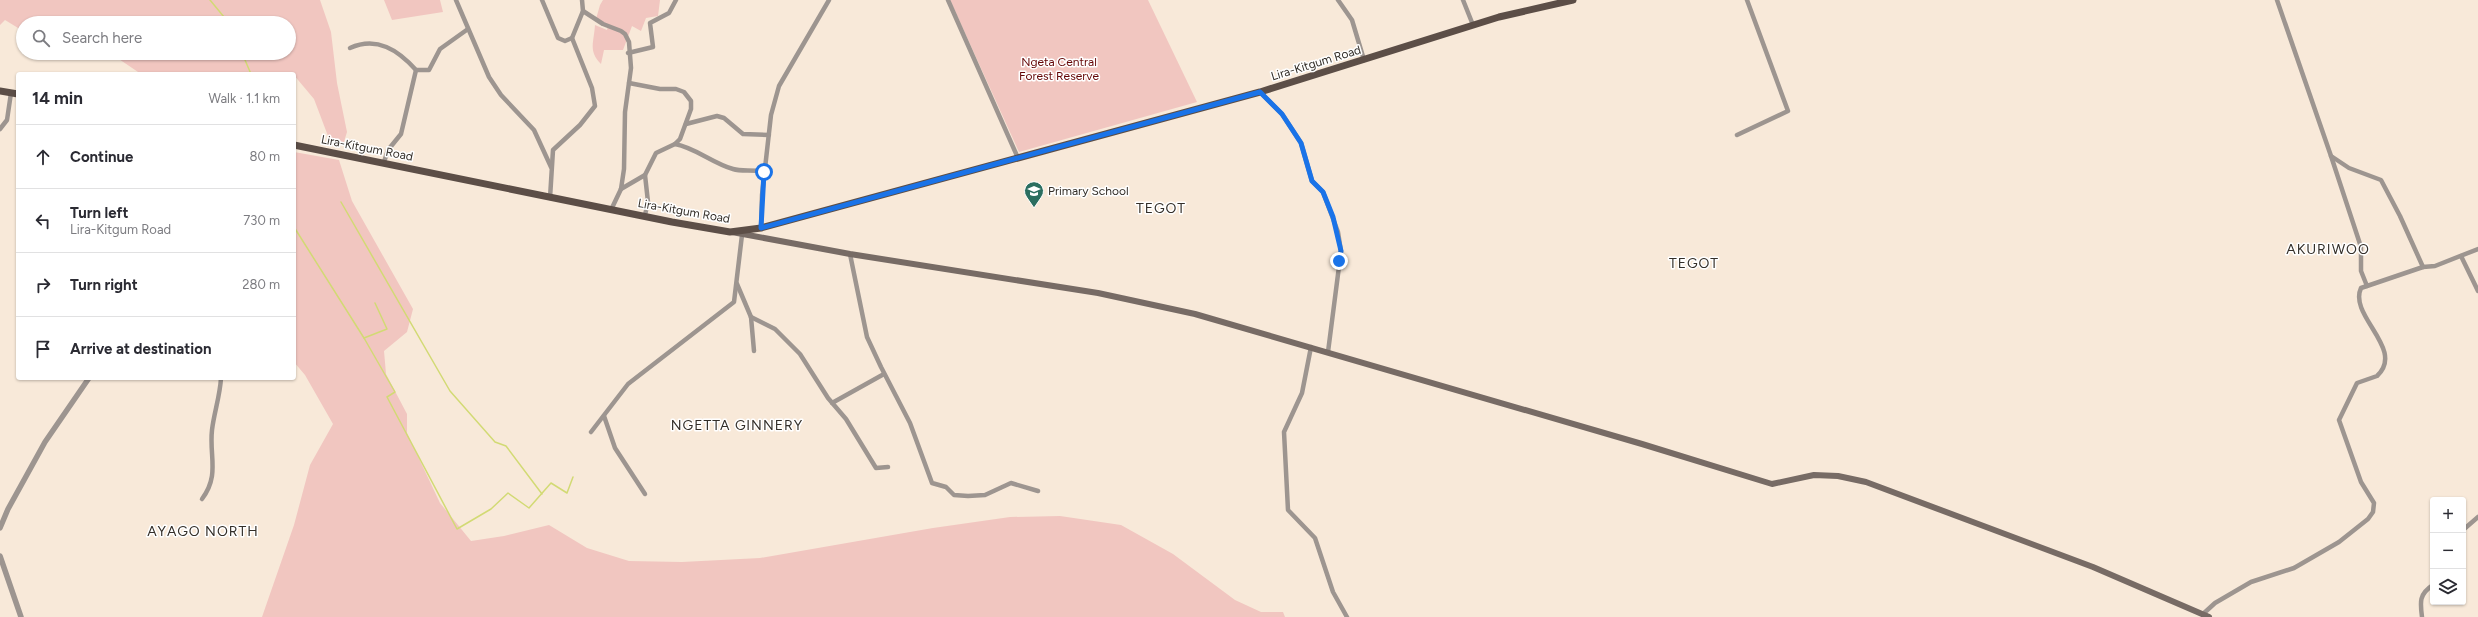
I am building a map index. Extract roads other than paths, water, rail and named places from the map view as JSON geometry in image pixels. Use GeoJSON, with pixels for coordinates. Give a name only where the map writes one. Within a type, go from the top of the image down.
{"type":"FeatureCollection","features":[{"type":"Feature","properties":{"kind":"main road","name":"Lira-Kitgum Road"},"geometry":{"type":"LineString","coordinates":[[296,145],[384,162],[550,198],[730,232],[761,228],[1260,92],[1473,25],[1573,0]]}},
{"type":"Feature","properties":{"kind":"main road"},"geometry":{"type":"LineString","coordinates":[[0,91],[14,94]]}},
{"type":"Feature","properties":{"kind":"main road"},"geometry":{"type":"LineString","coordinates":[[730,232],[850,254],[1098,293],[1224,321],[1642,444],[1772,484],[1814,475],[1826,475],[1866,482],[2093,567],[2206,615]]}},
{"type":"Feature","properties":{"kind":"street"},"geometry":{"type":"LineString","coordinates":[[456,0],[489,77],[501,95],[534,130],[550,167]]}},
{"type":"Feature","properties":{"kind":"street"},"geometry":{"type":"LineString","coordinates":[[542,0],[558,38],[565,41],[572,38],[584,11],[582,0]]}},
{"type":"Feature","properties":{"kind":"street"},"geometry":{"type":"LineString","coordinates":[[628,53],[653,47],[650,23],[669,13],[676,0]]}},
{"type":"Feature","properties":{"kind":"street"},"geometry":{"type":"LineString","coordinates":[[761,228],[764,172],[771,115],[779,86],[829,0]]}},
{"type":"Feature","properties":{"kind":"street"},"geometry":{"type":"LineString","coordinates":[[948,0],[1018,158]]}},
{"type":"Feature","properties":{"kind":"street"},"geometry":{"type":"LineString","coordinates":[[1338,0],[1352,20],[1364,60]]}},
{"type":"Feature","properties":{"kind":"street"},"geometry":{"type":"LineString","coordinates":[[1463,0],[1473,25]]}},
{"type":"Feature","properties":{"kind":"street"},"geometry":{"type":"LineString","coordinates":[[1737,135],[1788,111],[1747,0]]}},
{"type":"Feature","properties":{"kind":"street"},"geometry":{"type":"LineString","coordinates":[[2277,0],[2362,247],[2361,271],[2367,286]]}},
{"type":"Feature","properties":{"kind":"street"},"geometry":{"type":"LineString","coordinates":[[584,11],[603,24],[626,34],[629,42],[628,53],[631,68],[625,112],[624,169],[621,189],[611,210]]}},
{"type":"Feature","properties":{"kind":"street"},"geometry":{"type":"LineString","coordinates":[[350,48],[366,42],[376,43],[402,55],[416,70],[429,70],[440,48],[468,29]]}},
{"type":"Feature","properties":{"kind":"street"},"geometry":{"type":"LineString","coordinates":[[550,198],[550,167],[554,148],[580,125],[595,106],[592,88],[572,38]]}},
{"type":"Feature","properties":{"kind":"street"},"geometry":{"type":"LineString","coordinates":[[384,162],[388,150],[401,134],[416,70]]}},
{"type":"Feature","properties":{"kind":"street"},"geometry":{"type":"LineString","coordinates":[[621,189],[645,174],[656,153],[675,144],[680,139],[686,124],[691,101],[684,92],[672,88],[660,89],[629,83]]}},
{"type":"Feature","properties":{"kind":"street"},"geometry":{"type":"LineString","coordinates":[[1260,92],[1282,114],[1301,143],[1312,181],[1323,192],[1338,232],[1341,251],[1328,352]]}},
{"type":"Feature","properties":{"kind":"street"},"geometry":{"type":"LineString","coordinates":[[0,129],[7,120],[14,94]]}},
{"type":"Feature","properties":{"kind":"street"},"geometry":{"type":"LineString","coordinates":[[686,124],[717,116],[724,118],[743,134],[769,135]]}},
{"type":"Feature","properties":{"kind":"street"},"geometry":{"type":"LineString","coordinates":[[675,144],[692,149],[734,170],[754,169],[764,172]]}},
{"type":"Feature","properties":{"kind":"street"},"geometry":{"type":"LineString","coordinates":[[2331,156],[2349,168],[2381,180],[2398,212],[2423,267]]}},
{"type":"Feature","properties":{"kind":"street"},"geometry":{"type":"LineString","coordinates":[[645,174],[648,202],[645,215]]}},
{"type":"Feature","properties":{"kind":"street"},"geometry":{"type":"LineString","coordinates":[[591,432],[628,384],[730,306],[736,298],[736,283],[742,235]]}},
{"type":"Feature","properties":{"kind":"street"},"geometry":{"type":"LineString","coordinates":[[2206,615],[2215,602],[2265,576],[2294,568],[2339,542],[2368,519],[2373,512],[2374,503],[2361,482],[2339,420],[2355,386],[2363,379],[2377,376],[2385,359],[2381,345],[2359,301],[2361,288],[2423,267],[2435,266],[2478,249]]}},
{"type":"Feature","properties":{"kind":"street"},"geometry":{"type":"LineString","coordinates":[[850,254],[867,337],[884,374],[910,423],[932,483],[946,487],[954,494],[968,496],[985,495],[1010,483],[1038,491]]}},
{"type":"Feature","properties":{"kind":"street"},"geometry":{"type":"LineString","coordinates":[[2461,256],[2478,291]]}},
{"type":"Feature","properties":{"kind":"street"},"geometry":{"type":"LineString","coordinates":[[736,283],[751,317],[754,351]]}},
{"type":"Feature","properties":{"kind":"street"},"geometry":{"type":"LineString","coordinates":[[751,317],[775,329],[784,336],[800,354],[832,403],[846,419],[876,468],[888,467]]}},
{"type":"Feature","properties":{"kind":"street"},"geometry":{"type":"LineString","coordinates":[[1311,347],[1302,393],[1284,432],[1288,510],[1315,538],[1333,592],[1347,617]]}},
{"type":"Feature","properties":{"kind":"street"},"geometry":{"type":"LineString","coordinates":[[832,403],[884,374]]}},
{"type":"Feature","properties":{"kind":"street"},"geometry":{"type":"LineString","coordinates":[[0,525],[45,442],[88,380]]}},
{"type":"Feature","properties":{"kind":"street"},"geometry":{"type":"LineString","coordinates":[[202,499],[212,482],[212,429],[219,400],[221,380]]}},
{"type":"Feature","properties":{"kind":"street"},"geometry":{"type":"LineString","coordinates":[[604,416],[615,448],[645,494]]}},
{"type":"Feature","properties":{"kind":"street"},"geometry":{"type":"LineString","coordinates":[[2466,527],[2478,517]]}},
{"type":"Feature","properties":{"kind":"street"},"geometry":{"type":"LineString","coordinates":[[0,556],[21,617]]}},
{"type":"Feature","properties":{"kind":"street"},"geometry":{"type":"LineString","coordinates":[[2422,617],[2420,600],[2426,590],[2430,587]]}},
{"type":"Feature","properties":{"kind":"waterway"},"geometry":{"type":"LineString","coordinates":[[210,0],[223,16]]}},
{"type":"Feature","properties":{"kind":"waterway"},"geometry":{"type":"LineString","coordinates":[[245,60],[250,72]]}},
{"type":"Feature","properties":{"kind":"waterway"},"geometry":{"type":"LineString","coordinates":[[341,202],[450,391],[495,442],[506,446],[542,494]]}},
{"type":"Feature","properties":{"kind":"waterway"},"geometry":{"type":"LineString","coordinates":[[296,230],[364,338]]}},
{"type":"Feature","properties":{"kind":"waterway"},"geometry":{"type":"LineString","coordinates":[[375,303],[387,329],[364,338],[395,392],[387,397],[457,529],[491,509],[508,493],[529,508],[551,483],[567,493],[573,477]]}},
{"type":"Feature","properties":{"kind":"place","name":"Primary School"},"geometry":{"type":"Point","coordinates":[1034,208]}},
{"type":"Feature","properties":{"kind":"district","name":"TEGOT"},"geometry":{"type":"Point","coordinates":[1161,208]}},
{"type":"Feature","properties":{"kind":"district","name":"AKURIWOO"},"geometry":{"type":"Point","coordinates":[2328,249]}},
{"type":"Feature","properties":{"kind":"district","name":"TEGOT"},"geometry":{"type":"Point","coordinates":[1694,263]}},
{"type":"Feature","properties":{"kind":"district","name":"NGETTA GINNERY"},"geometry":{"type":"Point","coordinates":[737,425]}},
{"type":"Feature","properties":{"kind":"district","name":"AYAGO NORTH"},"geometry":{"type":"Point","coordinates":[203,531]}},
{"type":"Feature","properties":{"kind":"park label","name":"Ngeta Central Forest Reserve"},"geometry":{"type":"Point","coordinates":[1059,69]}}]}
